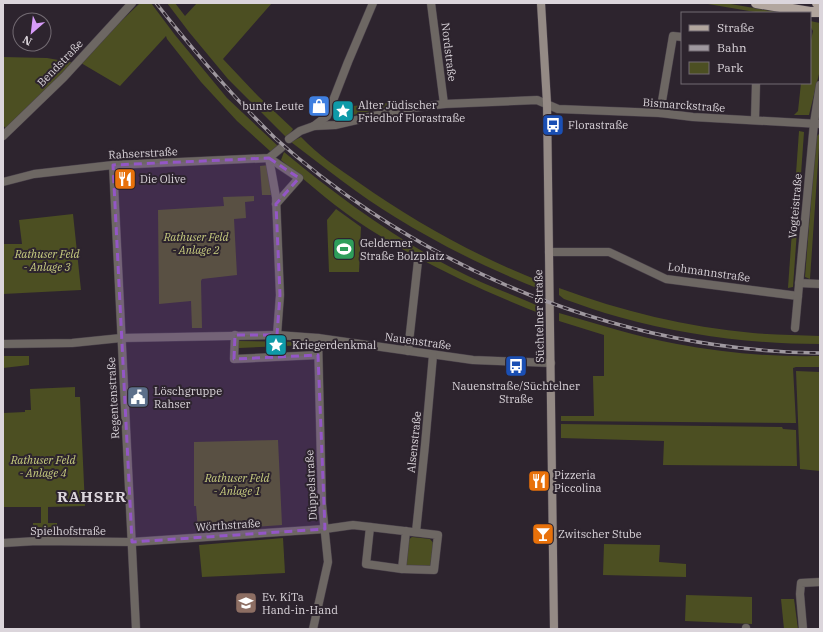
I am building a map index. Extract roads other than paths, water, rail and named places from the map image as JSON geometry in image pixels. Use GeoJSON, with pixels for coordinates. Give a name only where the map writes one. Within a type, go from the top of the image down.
{"type":"FeatureCollection","features":[{"type":"Feature","properties":{"kind":"main road","name":"Süchtelner Straße"},"geometry":{"type":"LineString","coordinates":[[541,3],[548,103],[554,629]]}},
{"type":"Feature","properties":{"kind":"main road"},"geometry":{"type":"LineString","coordinates":[[756,3],[810,12],[820,12]]}},
{"type":"Feature","properties":{"kind":"street","name":"Bendstraße"},"geometry":{"type":"LineString","coordinates":[[3,136],[64,77],[132,3]]}},
{"type":"Feature","properties":{"kind":"street","name":"Nordstraße"},"geometry":{"type":"LineString","coordinates":[[431,3],[444,104]]}},
{"type":"Feature","properties":{"kind":"street"},"geometry":{"type":"LineString","coordinates":[[314,126],[327,116],[371,4]]}},
{"type":"Feature","properties":{"kind":"street"},"geometry":{"type":"LineString","coordinates":[[660,114],[672,36],[681,37]]}},
{"type":"Feature","properties":{"kind":"street"},"geometry":{"type":"LineString","coordinates":[[755,120],[756,84]]}},
{"type":"Feature","properties":{"kind":"street","name":"Vogteistraße"},"geometry":{"type":"LineString","coordinates":[[795,328],[820,85]]}},
{"type":"Feature","properties":{"kind":"street"},"geometry":{"type":"LineString","coordinates":[[289,139],[300,131],[314,126],[335,124],[404,109],[444,104],[537,100],[548,103]]}},
{"type":"Feature","properties":{"kind":"street","name":"Bismarckstraße"},"geometry":{"type":"LineString","coordinates":[[548,103],[558,109],[817,124]]}},
{"type":"Feature","properties":{"kind":"street"},"geometry":{"type":"LineString","coordinates":[[269,158],[281,148]]}},
{"type":"Feature","properties":{"kind":"street"},"geometry":{"type":"LineString","coordinates":[[269,158],[299,178],[276,204]]}},
{"type":"Feature","properties":{"kind":"street"},"geometry":{"type":"LineString","coordinates":[[269,158],[276,204],[280,295],[277,335]]}},
{"type":"Feature","properties":{"kind":"street","name":"Rahserstraße"},"geometry":{"type":"LineString","coordinates":[[3,182],[34,174],[113,166],[269,158]]}},
{"type":"Feature","properties":{"kind":"street","name":"Regentenstraße"},"geometry":{"type":"LineString","coordinates":[[113,166],[136,629]]}},
{"type":"Feature","properties":{"kind":"street","name":"Lohmannstraße"},"geometry":{"type":"LineString","coordinates":[[550,252],[609,252],[666,279],[798,296]]}},
{"type":"Feature","properties":{"kind":"street"},"geometry":{"type":"LineString","coordinates":[[408,351],[418,261]]}},
{"type":"Feature","properties":{"kind":"street"},"geometry":{"type":"LineString","coordinates":[[799,283],[820,284]]}},
{"type":"Feature","properties":{"kind":"street"},"geometry":{"type":"LineString","coordinates":[[235,335],[234,359],[318,355]]}},
{"type":"Feature","properties":{"kind":"street","name":"Nauenstraße"},"geometry":{"type":"LineString","coordinates":[[3,344],[72,343],[121,338],[277,335],[318,338],[473,360],[551,362]]}},
{"type":"Feature","properties":{"kind":"street","name":"Düppelstraße"},"geometry":{"type":"LineString","coordinates":[[314,629],[328,562],[322,504],[318,338]]}},
{"type":"Feature","properties":{"kind":"street","name":"Alsenstraße"},"geometry":{"type":"LineString","coordinates":[[416,532],[426,445],[433,355]]}},
{"type":"Feature","properties":{"kind":"street"},"geometry":{"type":"LineString","coordinates":[[324,529],[353,525],[438,534],[434,570],[402,569],[366,564],[370,527]]}},
{"type":"Feature","properties":{"kind":"street","name":"Wörthstraße"},"geometry":{"type":"LineString","coordinates":[[132,542],[324,529]]}},
{"type":"Feature","properties":{"kind":"street"},"geometry":{"type":"LineString","coordinates":[[402,569],[406,531]]}},
{"type":"Feature","properties":{"kind":"street","name":"Spielhofstraße"},"geometry":{"type":"LineString","coordinates":[[3,543],[37,541],[132,542]]}},
{"type":"Feature","properties":{"kind":"street"},"geometry":{"type":"LineString","coordinates":[[803,629],[800,594],[801,583],[820,582]]}},
{"type":"Feature","properties":{"kind":"railway"},"geometry":{"type":"LineString","coordinates":[[156,3],[243,106],[286,148],[346,195],[371,212],[422,243],[475,271],[529,295],[585,315],[643,331],[701,342],[760,350],[820,353]]}},
{"type":"Feature","properties":{"kind":"place","name":"bunte Leute"},"geometry":{"type":"Point","coordinates":[319,106]}},
{"type":"Feature","properties":{"kind":"place","name":"Alter Jüdischer Friedhof Florastraße"},"geometry":{"type":"Point","coordinates":[343,111]}},
{"type":"Feature","properties":{"kind":"place","name":"Florastraße"},"geometry":{"type":"Point","coordinates":[553,125]}},
{"type":"Feature","properties":{"kind":"place","name":"Die Olive"},"geometry":{"type":"Point","coordinates":[125,179]}},
{"type":"Feature","properties":{"kind":"place","name":"Gelderner Straße Bolzplatz"},"geometry":{"type":"Point","coordinates":[344,249]}},
{"type":"Feature","properties":{"kind":"place","name":"Kriegerdenkmal"},"geometry":{"type":"Point","coordinates":[276,345]}},
{"type":"Feature","properties":{"kind":"place","name":"Nauenstraße/Süchtelner Straße"},"geometry":{"type":"Point","coordinates":[516,366]}},
{"type":"Feature","properties":{"kind":"place","name":"Löschgruppe Rahser"},"geometry":{"type":"Point","coordinates":[138,397]}},
{"type":"Feature","properties":{"kind":"place","name":"Pizzeria Piccolina"},"geometry":{"type":"Point","coordinates":[539,481]}},
{"type":"Feature","properties":{"kind":"place","name":"Zwitscher Stube"},"geometry":{"type":"Point","coordinates":[543,534]}},
{"type":"Feature","properties":{"kind":"place","name":"Ev. KiTa Hand-in-Hand"},"geometry":{"type":"Point","coordinates":[246,603]}},
{"type":"Feature","properties":{"kind":"district","name":"RAHSER"},"geometry":{"type":"Point","coordinates":[92,496]}},
{"type":"Feature","properties":{"kind":"park label","name":"Rathuser Feld - Anlage 2"},"geometry":{"type":"Point","coordinates":[196,243]}},
{"type":"Feature","properties":{"kind":"park label","name":"Rathuser Feld - Anlage 3"},"geometry":{"type":"Point","coordinates":[47,260]}},
{"type":"Feature","properties":{"kind":"park label","name":"Rathuser Feld - Anlage 4"},"geometry":{"type":"Point","coordinates":[43,466]}},
{"type":"Feature","properties":{"kind":"park label","name":"Rathuser Feld - Anlage 1"},"geometry":{"type":"Point","coordinates":[237,484]}}]}
